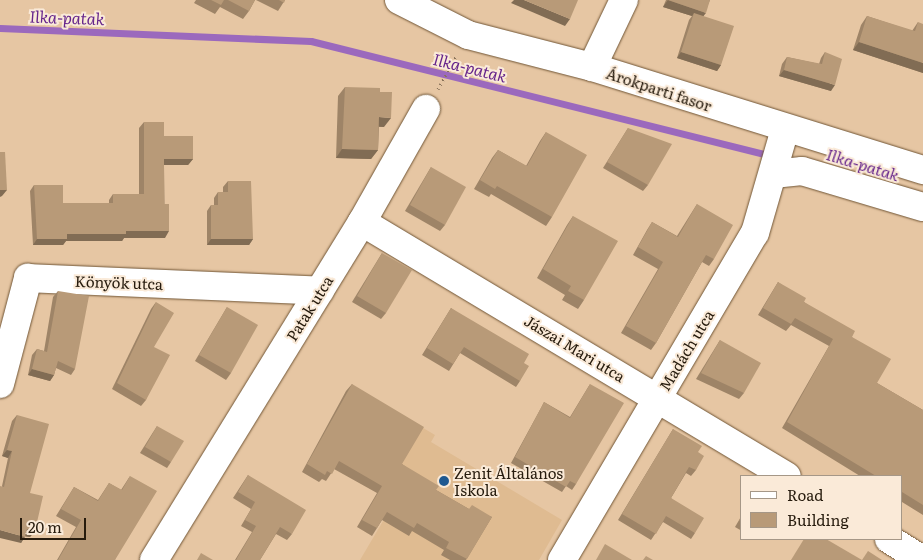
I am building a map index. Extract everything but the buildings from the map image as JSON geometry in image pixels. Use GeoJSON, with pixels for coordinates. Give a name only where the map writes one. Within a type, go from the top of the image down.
{"type":"FeatureCollection","features":[{"type":"Feature","properties":{"kind":"street","name":"Árokparti fasor"},"geometry":{"type":"LineString","coordinates":[[400,0],[468,35],[592,67],[779,153],[802,171],[923,207]]}},
{"type":"Feature","properties":{"kind":"street"},"geometry":{"type":"LineString","coordinates":[[592,67],[624,0]]}},
{"type":"Feature","properties":{"kind":"street","name":"Patak utca"},"geometry":{"type":"LineString","coordinates":[[154,560],[362,222],[426,109]]}},
{"type":"Feature","properties":{"kind":"street","name":"Árokparti fasor"},"geometry":{"type":"LineString","coordinates":[[779,153],[923,170]]}},
{"type":"Feature","properties":{"kind":"street","name":"Madách utca"},"geometry":{"type":"LineString","coordinates":[[562,560],[755,232],[779,153]]}},
{"type":"Feature","properties":{"kind":"street","name":"Jászai Mari utca"},"geometry":{"type":"LineString","coordinates":[[362,222],[658,397],[785,475]]}},
{"type":"Feature","properties":{"kind":"street","name":"Könyök utca"},"geometry":{"type":"LineString","coordinates":[[0,384],[28,278],[320,291]]}},
{"type":"Feature","properties":{"kind":"street"},"geometry":{"type":"LineString","coordinates":[[891,540],[923,560]]}},
{"type":"Feature","properties":{"kind":"path"},"geometry":{"type":"LineString","coordinates":[[426,109],[458,54]]}},
{"type":"Feature","properties":{"kind":"shaded area","name":"Zenit Általános Iskola"},"geometry":{"type":"Polygon","coordinates":[[[381,403],[435,435],[431,442],[562,520],[539,560],[360,560],[402,489],[381,403]]]}},
{"type":"Feature","properties":{"kind":"waterway","name":"Ilka-patak"},"geometry":{"type":"LineString","coordinates":[[0,28],[311,41],[771,156]]}},
{"type":"Feature","properties":{"kind":"place","name":"Zenit Általános Iskola"},"geometry":{"type":"Point","coordinates":[444,481]}}]}
